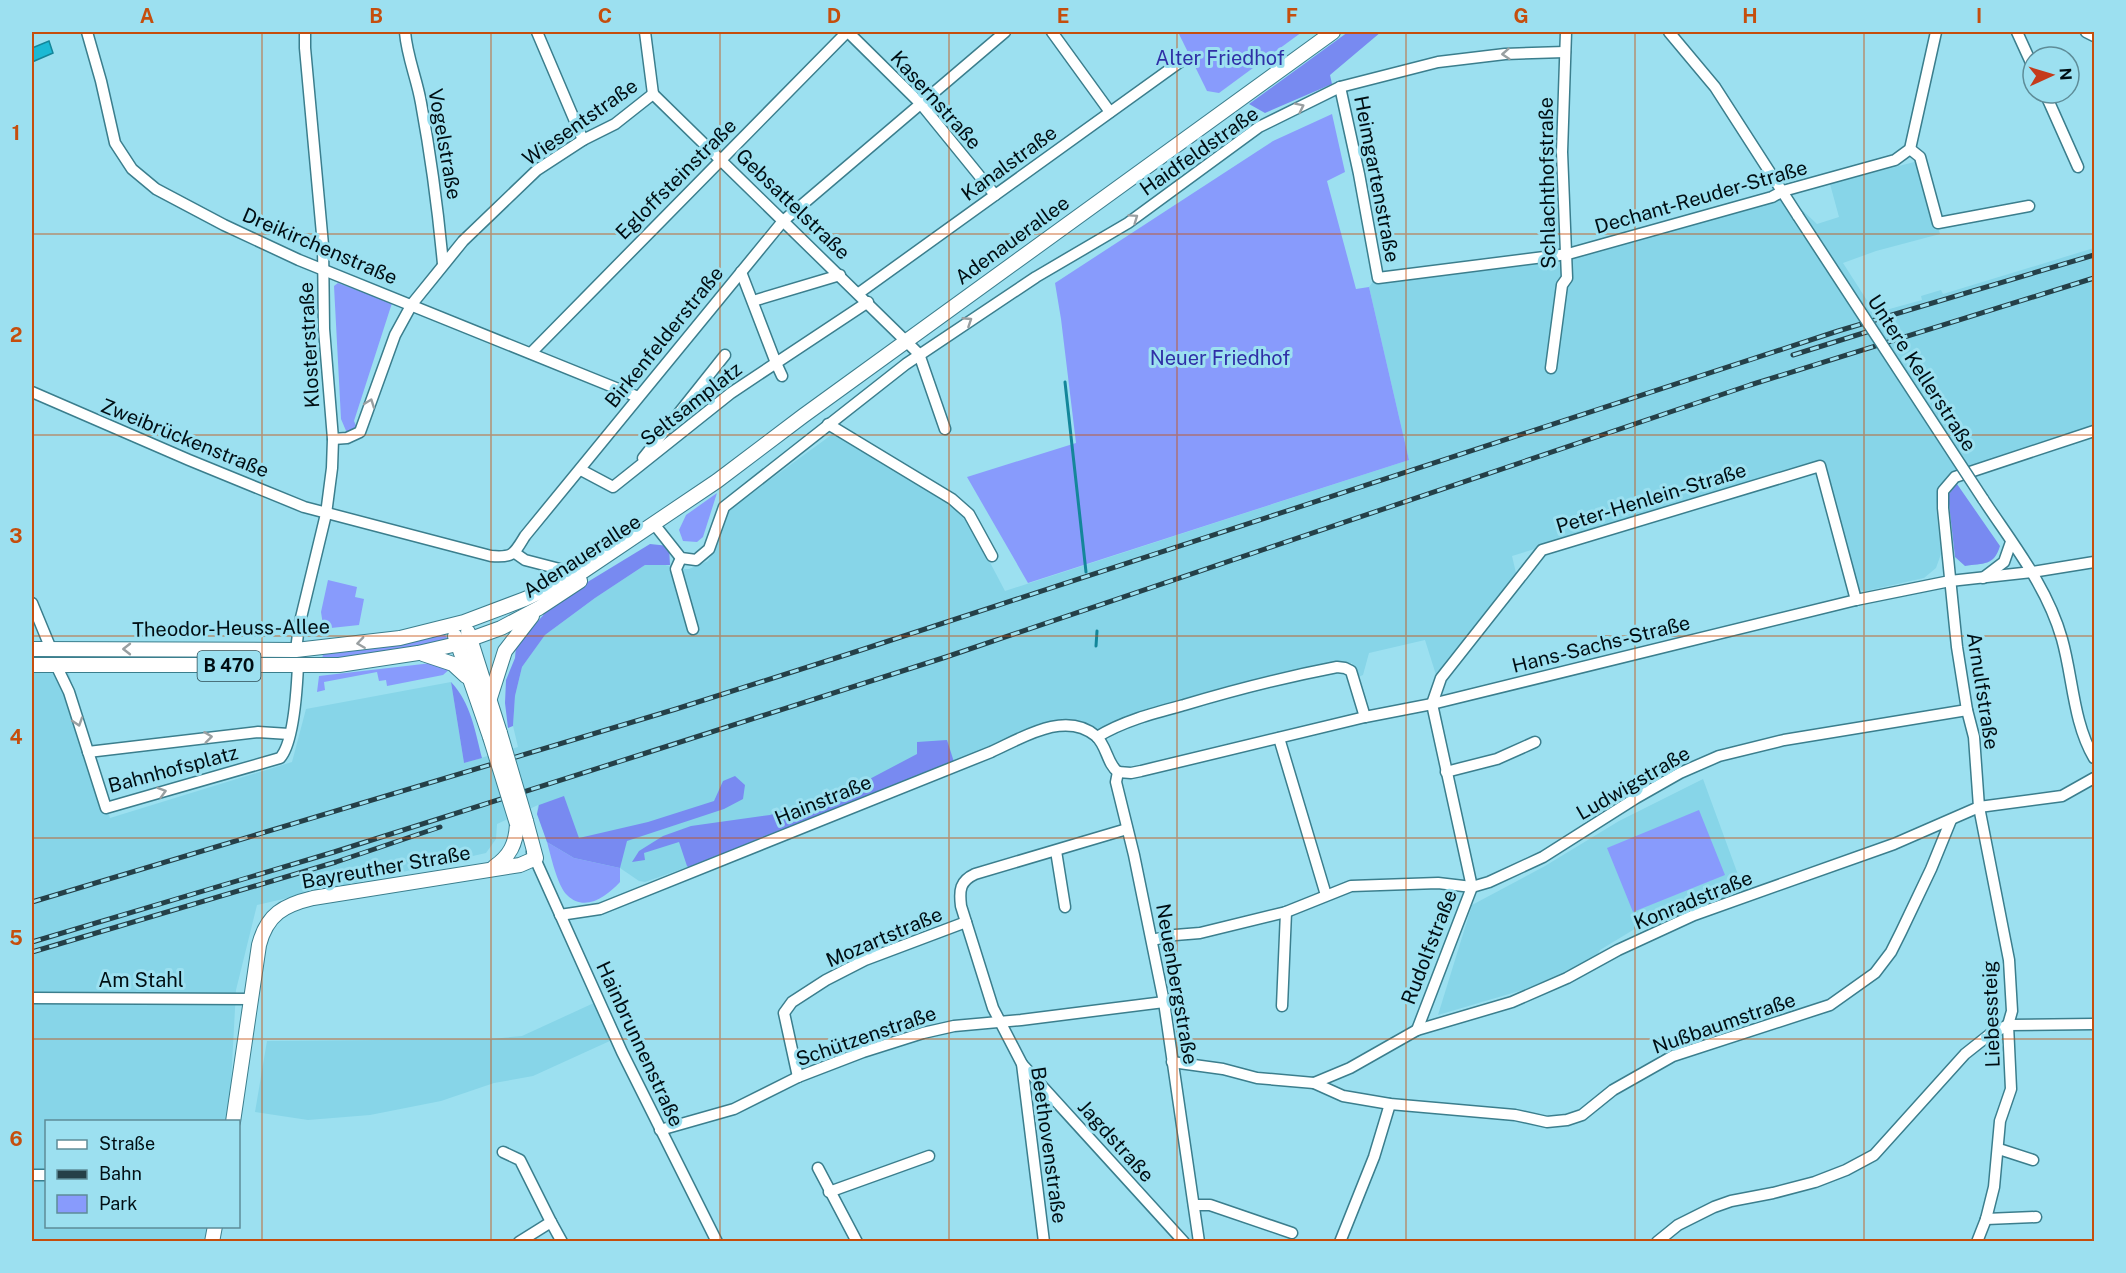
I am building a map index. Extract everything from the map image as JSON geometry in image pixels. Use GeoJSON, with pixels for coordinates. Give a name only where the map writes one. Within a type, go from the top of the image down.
{"type":"FeatureCollection","features":[{"type":"Feature","properties":{"kind":"main road","name":"Adenauerallee"},"geometry":{"type":"LineString","coordinates":[[458,623],[525,599],[579,574],[717,482],[1332,32]]}},
{"type":"Feature","properties":{"kind":"main road","name":"Adenauerallee"},"geometry":{"type":"LineString","coordinates":[[464,642],[501,628],[539,608],[694,505],[717,482]]}},
{"type":"Feature","properties":{"kind":"main road"},"geometry":{"type":"LineString","coordinates":[[490,698],[505,651],[539,608]]}},
{"type":"Feature","properties":{"kind":"main road","name":"Theodor-Heuss-Allee"},"geometry":{"type":"LineString","coordinates":[[32,649],[296,650],[400,638],[458,623]]}},
{"type":"Feature","properties":{"kind":"main road","name":"B 470"},"geometry":{"type":"LineString","coordinates":[[458,623],[464,642],[490,698],[495,735]]}},
{"type":"Feature","properties":{"kind":"main road","name":"Theodor-Heuss-Allee"},"geometry":{"type":"LineString","coordinates":[[32,665],[339,665],[418,653],[464,642]]}},
{"type":"Feature","properties":{"kind":"main road","name":"B 470"},"geometry":{"type":"LineString","coordinates":[[464,642],[465,667],[495,735],[522,822],[536,858]]}},
{"type":"Feature","properties":{"kind":"main road"},"geometry":{"type":"LineString","coordinates":[[51,649],[56,665]]}},
{"type":"Feature","properties":{"kind":"main road"},"geometry":{"type":"LineString","coordinates":[[296,650],[298,665]]}},
{"type":"Feature","properties":{"kind":"main road","name":"B 470"},"geometry":{"type":"LineString","coordinates":[[418,653],[443,659],[459,668],[473,683]]}},
{"type":"Feature","properties":{"kind":"main road"},"geometry":{"type":"LineString","coordinates":[[492,868],[502,861],[514,846],[522,822]]}},
{"type":"Feature","properties":{"kind":"main road","name":"Bayreuther Straße"},"geometry":{"type":"LineString","coordinates":[[233,1120],[261,937],[274,916],[286,906],[313,898],[520,865],[536,858]]}},
{"type":"Feature","properties":{"kind":"street","name":"Dreikirchenstraße"},"geometry":{"type":"LineString","coordinates":[[87,32],[115,143],[132,169],[156,189],[215,220],[324,270],[638,397]]}},
{"type":"Feature","properties":{"kind":"street","name":"Klosterstraße"},"geometry":{"type":"LineString","coordinates":[[296,650],[299,626],[326,514],[333,439],[324,329],[324,270],[305,32]]}},
{"type":"Feature","properties":{"kind":"street","name":"Vogelstraße"},"geometry":{"type":"LineString","coordinates":[[405,32],[406,51],[421,100],[443,264]]}},
{"type":"Feature","properties":{"kind":"street"},"geometry":{"type":"LineString","coordinates":[[537,32],[583,140]]}},
{"type":"Feature","properties":{"kind":"street","name":"Wiesentstraße"},"geometry":{"type":"LineString","coordinates":[[333,439],[347,438],[360,432],[395,335],[412,304],[463,241],[537,170],[583,140],[615,124],[653,94],[645,32]]}},
{"type":"Feature","properties":{"kind":"street","name":"Kasernstraße"},"geometry":{"type":"LineString","coordinates":[[847,32],[921,104],[995,195]]}},
{"type":"Feature","properties":{"kind":"street","name":"Egloffsteinstraße"},"geometry":{"type":"LineString","coordinates":[[531,353],[847,32]]}},
{"type":"Feature","properties":{"kind":"street","name":"Birkenfelderstraße"},"geometry":{"type":"LineString","coordinates":[[515,553],[525,536],[783,220],[1005,32]]}},
{"type":"Feature","properties":{"kind":"street"},"geometry":{"type":"LineString","coordinates":[[1052,32],[1110,112]]}},
{"type":"Feature","properties":{"kind":"street","name":"Schlachthofstraße"},"geometry":{"type":"LineString","coordinates":[[1551,368],[1562,285],[1567,278],[1568,254],[1562,152],[1566,32]]}},
{"type":"Feature","properties":{"kind":"street","name":"Untere Kellerstraße"},"geometry":{"type":"LineString","coordinates":[[1669,32],[1715,87],[2032,572],[2046,597],[2062,638],[2081,726],[2094,758]]}},
{"type":"Feature","properties":{"kind":"street"},"geometry":{"type":"LineString","coordinates":[[1936,32],[1910,149],[1920,157],[1938,223],[2029,206]]}},
{"type":"Feature","properties":{"kind":"street"},"geometry":{"type":"LineString","coordinates":[[2086,32],[2094,36]]}},
{"type":"Feature","properties":{"kind":"street","name":"Haidfeldstraße"},"geometry":{"type":"LineString","coordinates":[[681,558],[696,560],[709,549],[724,507],[920,354],[1036,277],[1128,223],[1259,127],[1340,87],[1438,62],[1505,54],[1565,52]]}},
{"type":"Feature","properties":{"kind":"street","name":"Kanalstraße"},"geometry":{"type":"LineString","coordinates":[[859,293],[1180,62]]}},
{"type":"Feature","properties":{"kind":"street","name":"Heimgartenstraße"},"geometry":{"type":"LineString","coordinates":[[1340,87],[1378,278]]}},
{"type":"Feature","properties":{"kind":"street","name":"Gebsattelstraße"},"geometry":{"type":"LineString","coordinates":[[653,94],[908,341]]}},
{"type":"Feature","properties":{"kind":"street"},"geometry":{"type":"LineString","coordinates":[[2050,105],[2078,167]]}},
{"type":"Feature","properties":{"kind":"street","name":"Dechant-Reuder-Straße"},"geometry":{"type":"LineString","coordinates":[[1378,278],[1568,254],[1895,160],[1910,149]]}},
{"type":"Feature","properties":{"kind":"street"},"geometry":{"type":"LineString","coordinates":[[741,272],[782,376]]}},
{"type":"Feature","properties":{"kind":"street"},"geometry":{"type":"LineString","coordinates":[[753,302],[840,275]]}},
{"type":"Feature","properties":{"kind":"street","name":"Seltsamplatz"},"geometry":{"type":"LineString","coordinates":[[581,470],[613,487],[731,393],[868,302]]}},
{"type":"Feature","properties":{"kind":"street"},"geometry":{"type":"LineString","coordinates":[[908,341],[920,354],[945,429]]}},
{"type":"Feature","properties":{"kind":"street","name":"Seltsamplatz"},"geometry":{"type":"LineString","coordinates":[[630,474],[724,355]]}},
{"type":"Feature","properties":{"kind":"street","name":"Zweibrückenstraße"},"geometry":{"type":"LineString","coordinates":[[32,392],[189,460],[326,514]]}},
{"type":"Feature","properties":{"kind":"street"},"geometry":{"type":"LineString","coordinates":[[828,424],[952,499],[969,514],[992,556]]}},
{"type":"Feature","properties":{"kind":"street","name":"Arnulfstraße"},"geometry":{"type":"LineString","coordinates":[[1979,807],[1974,737],[1966,710],[1950,581],[1943,491],[1955,477],[2094,431]]}},
{"type":"Feature","properties":{"kind":"street","name":"Peter-Henlein-Straße"},"geometry":{"type":"LineString","coordinates":[[1432,704],[1441,678],[1542,550],[1820,466],[1856,600]]}},
{"type":"Feature","properties":{"kind":"street"},"geometry":{"type":"LineString","coordinates":[[326,514],[491,556],[507,557],[515,553],[525,560],[579,574]]}},
{"type":"Feature","properties":{"kind":"street"},"geometry":{"type":"LineString","coordinates":[[658,529],[681,558],[676,569],[693,628]]}},
{"type":"Feature","properties":{"kind":"street"},"geometry":{"type":"LineString","coordinates":[[1983,578],[2004,562],[2009,539]]}},
{"type":"Feature","properties":{"kind":"street","name":"Hans-Sachs-Straße"},"geometry":{"type":"LineString","coordinates":[[1118,772],[1141,771],[1365,717],[1432,704],[1856,600],[1950,581],[2032,572],[2094,562]]}},
{"type":"Feature","properties":{"kind":"street"},"geometry":{"type":"LineString","coordinates":[[32,603],[51,649]]}},
{"type":"Feature","properties":{"kind":"street","name":"Bahnhofsplatz"},"geometry":{"type":"LineString","coordinates":[[56,665],[69,692],[106,808],[280,758],[285,752],[298,696],[298,665]]}},
{"type":"Feature","properties":{"kind":"street"},"geometry":{"type":"LineString","coordinates":[[1118,772],[1113,768],[1107,751],[1096,737],[1125,723],[1197,701],[1337,667],[1351,671],[1365,717]]}},
{"type":"Feature","properties":{"kind":"street","name":"Rudolfstraße"},"geometry":{"type":"LineString","coordinates":[[1417,1030],[1472,887],[1432,704]]}},
{"type":"Feature","properties":{"kind":"street","name":"Ludwigstraße"},"geometry":{"type":"LineString","coordinates":[[1152,940],[1200,933],[1286,912],[1351,886],[1438,884],[1472,887],[1489,882],[1543,857],[1645,793],[1680,773],[1719,756],[1784,740],[1966,710]]}},
{"type":"Feature","properties":{"kind":"street","name":"Hainstraße"},"geometry":{"type":"LineString","coordinates":[[560,915],[600,909],[1046,728],[1068,725],[1083,729],[1096,737]]}},
{"type":"Feature","properties":{"kind":"street","name":"Bahnhofsplatz"},"geometry":{"type":"LineString","coordinates":[[88,752],[258,732],[289,734]]}},
{"type":"Feature","properties":{"kind":"street"},"geometry":{"type":"LineString","coordinates":[[1280,738],[1326,895]]}},
{"type":"Feature","properties":{"kind":"street"},"geometry":{"type":"LineString","coordinates":[[1446,772],[1497,759],[1535,742]]}},
{"type":"Feature","properties":{"kind":"street","name":"Neuenbergstraße"},"geometry":{"type":"LineString","coordinates":[[1118,772],[1116,782],[1164,1002],[1199,1242]]}},
{"type":"Feature","properties":{"kind":"street","name":"Konradstraße"},"geometry":{"type":"LineString","coordinates":[[1314,1083],[1350,1068],[1417,1030],[1512,1002],[1567,978],[1618,950],[1694,915],[1843,863],[1979,807],[2062,796],[2094,778]]}},
{"type":"Feature","properties":{"kind":"street","name":"Liebessteig"},"geometry":{"type":"LineString","coordinates":[[1977,1242],[1986,1219],[1994,1187],[2000,1121],[2011,1089],[2008,1025],[2012,1011],[2009,960],[1979,807]]}},
{"type":"Feature","properties":{"kind":"street","name":"Nußbaumstraße"},"geometry":{"type":"LineString","coordinates":[[1172,1062],[1222,1069],[1257,1078],[1314,1083],[1343,1096],[1390,1104],[1515,1115],[1547,1122],[1567,1120],[1582,1115],[1613,1090],[1673,1056],[1830,1005],[1875,973],[1891,952],[1931,869],[1951,820]]}},
{"type":"Feature","properties":{"kind":"street"},"geometry":{"type":"LineString","coordinates":[[1065,907],[1056,851],[1127,829]]}},
{"type":"Feature","properties":{"kind":"street","name":"Beethovenstraße"},"geometry":{"type":"LineString","coordinates":[[1044,1242],[1022,1064],[993,1008],[959,896],[966,878],[1056,851]]}},
{"type":"Feature","properties":{"kind":"street","name":"Hainbrunnenstraße"},"geometry":{"type":"LineString","coordinates":[[536,858],[622,1052],[717,1242]]}},
{"type":"Feature","properties":{"kind":"street"},"geometry":{"type":"LineString","coordinates":[[1282,1006],[1286,912]]}},
{"type":"Feature","properties":{"kind":"street","name":"Mozartstraße"},"geometry":{"type":"LineString","coordinates":[[798,1077],[784,1013],[792,1002],[826,980],[865,960],[966,922]]}},
{"type":"Feature","properties":{"kind":"street","name":"Am Stahl"},"geometry":{"type":"LineString","coordinates":[[32,998],[251,999]]}},
{"type":"Feature","properties":{"kind":"street","name":"Schützenstraße"},"geometry":{"type":"LineString","coordinates":[[660,1130],[734,1109],[798,1077],[863,1052],[923,1033],[954,1026],[1164,1002]]}},
{"type":"Feature","properties":{"kind":"street"},"geometry":{"type":"LineString","coordinates":[[1657,1242],[1678,1225],[1714,1207],[1815,1182],[1846,1170],[1874,1155],[1965,1054],[1989,1035],[2008,1025],[2094,1024]]}},
{"type":"Feature","properties":{"kind":"street","name":"Jagdstraße"},"geometry":{"type":"LineString","coordinates":[[1022,1064],[1184,1242]]}},
{"type":"Feature","properties":{"kind":"street"},"geometry":{"type":"LineString","coordinates":[[1340,1242],[1374,1157],[1390,1104]]}},
{"type":"Feature","properties":{"kind":"street"},"geometry":{"type":"LineString","coordinates":[[1999,1149],[2033,1160]]}},
{"type":"Feature","properties":{"kind":"street"},"geometry":{"type":"LineString","coordinates":[[503,1152],[520,1160],[562,1242]]}},
{"type":"Feature","properties":{"kind":"street"},"geometry":{"type":"LineString","coordinates":[[829,1192],[929,1156]]}},
{"type":"Feature","properties":{"kind":"street"},"geometry":{"type":"LineString","coordinates":[[818,1168],[857,1242]]}},
{"type":"Feature","properties":{"kind":"street"},"geometry":{"type":"LineString","coordinates":[[1194,1204],[1210,1205],[1292,1233]]}},
{"type":"Feature","properties":{"kind":"street"},"geometry":{"type":"LineString","coordinates":[[1986,1219],[2036,1217]]}},
{"type":"Feature","properties":{"kind":"street"},"geometry":{"type":"LineString","coordinates":[[519,1242],[550,1222]]}},
{"type":"Feature","properties":{"kind":"shaded area"},"geometry":{"type":"Polygon","coordinates":[[[1348,32],[1381,32],[1330,75],[1332,84],[1265,113],[1249,104],[1348,32]]]}},
{"type":"Feature","properties":{"kind":"shaded area"},"geometry":{"type":"Polygon","coordinates":[[[49,41],[53,53],[32,62],[32,48],[49,41]]]}},
{"type":"Feature","properties":{"kind":"shaded area"},"geometry":{"type":"Polygon","coordinates":[[[1918,161],[1940,234],[1876,251],[1843,263],[1875,313],[1922,300],[1921,296],[1941,290],[1943,294],[2094,248],[2094,425],[1977,464],[1940,488],[1936,506],[1941,554],[1936,568],[1924,578],[1866,591],[1859,590],[1854,585],[1822,461],[1512,556],[1516,573],[1437,678],[1425,640],[1369,653],[1363,675],[1356,678],[1352,663],[1336,665],[1093,732],[1061,721],[739,849],[645,882],[639,881],[620,868],[574,858],[547,842],[537,814],[538,805],[497,824],[496,839],[486,853],[257,905],[236,990],[229,1120],[45,1120],[45,1228],[215,1228],[212,1241],[32,1242],[32,659],[65,659],[110,818],[292,762],[306,709],[451,682],[464,763],[518,747],[513,726],[515,696],[522,667],[545,635],[645,565],[661,564],[689,569],[708,561],[717,545],[727,511],[834,433],[963,511],[1005,591],[1409,460],[1369,287],[1378,275],[1567,249],[1784,193],[1817,224],[1839,217],[1830,184],[1918,161]]]}},
{"type":"Feature","properties":{"kind":"shaded area"},"geometry":{"type":"Polygon","coordinates":[[[1957,484],[2000,546],[1995,557],[1983,564],[1965,566],[1955,557],[1948,495],[1957,484]]]}},
{"type":"Feature","properties":{"kind":"shaded area"},"geometry":{"type":"Polygon","coordinates":[[[650,544],[669,546],[670,565],[645,565],[545,635],[522,667],[515,696],[513,726],[508,728],[505,703],[506,680],[515,658],[516,646],[546,612],[581,586],[650,544]]]}},
{"type":"Feature","properties":{"kind":"shaded area"},"geometry":{"type":"Polygon","coordinates":[[[451,682],[468,708],[482,758],[464,763],[451,682]]]}},
{"type":"Feature","properties":{"kind":"shaded area"},"geometry":{"type":"Polygon","coordinates":[[[947,740],[954,762],[689,868],[679,842],[644,853],[645,860],[632,862],[639,851],[663,836],[691,826],[770,815],[862,783],[917,754],[917,742],[947,740]]]}},
{"type":"Feature","properties":{"kind":"shaded area"},"geometry":{"type":"Polygon","coordinates":[[[735,776],[745,785],[743,799],[724,809],[627,841],[620,868],[574,858],[547,842],[537,814],[539,805],[564,796],[579,838],[648,822],[714,801],[723,781],[735,776]]]}},
{"type":"Feature","properties":{"kind":"shaded area"},"geometry":{"type":"Polygon","coordinates":[[[1703,779],[1744,891],[1638,927],[1600,950],[1596,957],[1529,988],[1438,1015],[1472,905],[1545,866],[1619,821],[1703,779]]]}},
{"type":"Feature","properties":{"kind":"shaded area"},"geometry":{"type":"Polygon","coordinates":[[[596,1002],[612,1040],[533,1076],[494,1083],[441,1101],[370,1115],[308,1120],[255,1112],[267,1041],[491,1039],[522,1036],[596,1002]]]}},
{"type":"Feature","properties":{"kind":"green space","name":"Alter Friedhof"},"geometry":{"type":"Polygon","coordinates":[[[1178,32],[1302,32],[1219,93],[1207,91],[1178,32]]]}},
{"type":"Feature","properties":{"kind":"green space","name":"Neuer Friedhof"},"geometry":{"type":"Polygon","coordinates":[[[1332,114],[1345,172],[1327,181],[1356,289],[1369,287],[1409,460],[1028,583],[967,477],[1076,443],[1055,283],[1273,141],[1332,114]]]}},
{"type":"Feature","properties":{"kind":"green space"},"geometry":{"type":"Polygon","coordinates":[[[338,283],[392,303],[354,421],[357,428],[347,433],[341,419],[334,286],[338,283]]]}},
{"type":"Feature","properties":{"kind":"green space"},"geometry":{"type":"Polygon","coordinates":[[[717,493],[703,537],[697,542],[683,541],[679,530],[686,515],[717,493]]]}},
{"type":"Feature","properties":{"kind":"green space"},"geometry":{"type":"Polygon","coordinates":[[[328,580],[357,587],[355,597],[364,599],[359,625],[331,628],[323,625],[321,612],[328,580]]]}},
{"type":"Feature","properties":{"kind":"green space"},"geometry":{"type":"Polygon","coordinates":[[[445,635],[448,639],[416,647],[322,660],[323,654],[392,645],[445,635]]]}},
{"type":"Feature","properties":{"kind":"green space"},"geometry":{"type":"Polygon","coordinates":[[[432,663],[451,668],[443,675],[387,686],[386,680],[379,681],[377,672],[324,682],[325,690],[317,692],[319,676],[432,663]]]}},
{"type":"Feature","properties":{"kind":"green space"},"geometry":{"type":"Polygon","coordinates":[[[1699,810],[1725,875],[1633,912],[1607,848],[1699,810]]]}},
{"type":"Feature","properties":{"kind":"green space"},"geometry":{"type":"Polygon","coordinates":[[[547,842],[574,858],[620,868],[620,882],[595,900],[581,903],[574,900],[567,895],[560,884],[547,842]]]}},
{"type":"Feature","properties":{"kind":"waterway"},"geometry":{"type":"LineString","coordinates":[[1065,382],[1086,572]]}},
{"type":"Feature","properties":{"kind":"waterway"},"geometry":{"type":"LineString","coordinates":[[1096,646],[1097,631]]}},
{"type":"Feature","properties":{"kind":"railway"},"geometry":{"type":"LineString","coordinates":[[32,902],[676,709],[1838,331],[2094,255]]}},
{"type":"Feature","properties":{"kind":"railway"},"geometry":{"type":"LineString","coordinates":[[32,942],[334,852],[946,657],[1750,385],[2094,278]]}},
{"type":"Feature","properties":{"kind":"railway"},"geometry":{"type":"LineString","coordinates":[[1793,355],[1873,330]]}},
{"type":"Feature","properties":{"kind":"railway"},"geometry":{"type":"LineString","coordinates":[[32,952],[336,862],[440,827]]}}]}
